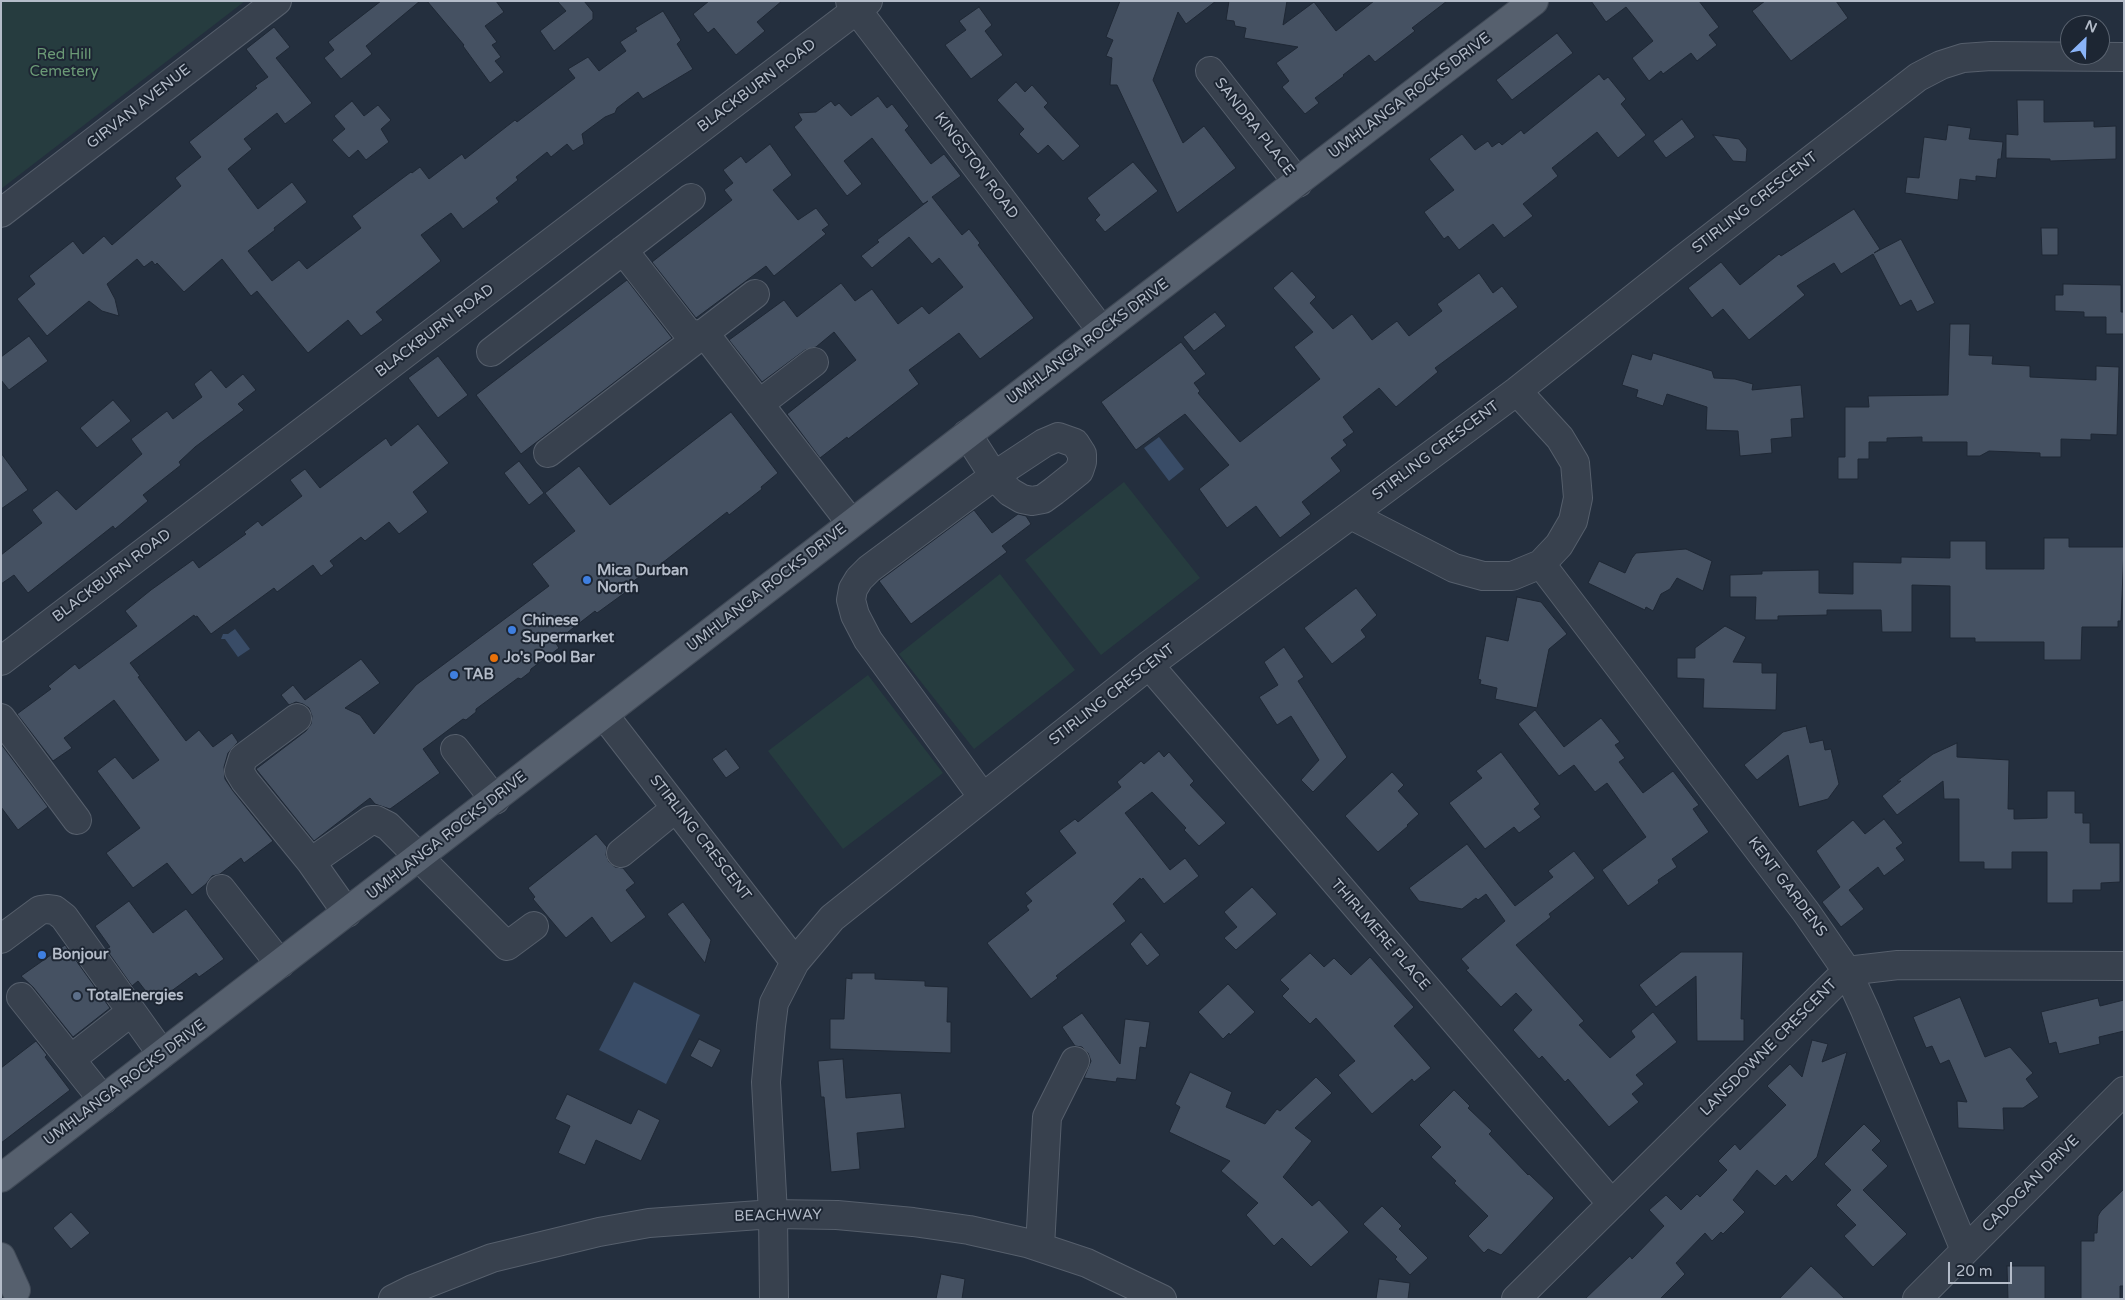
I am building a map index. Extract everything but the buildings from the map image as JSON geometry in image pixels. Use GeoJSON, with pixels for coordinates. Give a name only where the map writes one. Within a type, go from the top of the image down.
{"type":"FeatureCollection","features":[{"type":"Feature","properties":{"kind":"main road","name":"UMHLANGA ROCKS DRIVE"},"geometry":{"type":"LineString","coordinates":[[4,1181],[162,1054],[419,858],[851,523],[1534,1]]}},
{"type":"Feature","properties":{"kind":"main road"},"geometry":{"type":"LineString","coordinates":[[1,1257],[13,1287]]}},
{"type":"Feature","properties":{"kind":"street","name":"GIRVAN AVENUE"},"geometry":{"type":"LineString","coordinates":[[1,213],[277,1]]}},
{"type":"Feature","properties":{"kind":"street","name":"KINGSTON ROAD"},"geometry":{"type":"LineString","coordinates":[[858,4],[1102,331]]}},
{"type":"Feature","properties":{"kind":"street","name":"BLACKBURN ROAD"},"geometry":{"type":"LineString","coordinates":[[1,661],[858,4]]}},
{"type":"Feature","properties":{"kind":"street","name":"STIRLING CRESCENT"},"geometry":{"type":"LineString","coordinates":[[774,1299],[773,1214],[766,1082],[774,1003],[795,962],[832,918],[982,796],[1149,665],[1517,391],[1682,260],[1918,78],[1941,65],[1963,58],[1991,56],[2124,57]]}},
{"type":"Feature","properties":{"kind":"street","name":"SANDRA PLACE"},"geometry":{"type":"LineString","coordinates":[[1210,71],[1298,183]]}},
{"type":"Feature","properties":{"kind":"street"},"geometry":{"type":"LineString","coordinates":[[491,352],[691,198]]}},
{"type":"Feature","properties":{"kind":"street"},"geometry":{"type":"LineString","coordinates":[[623,250],[688,334],[702,335],[712,343],[851,523]]}},
{"type":"Feature","properties":{"kind":"street"},"geometry":{"type":"LineString","coordinates":[[548,453],[755,294]]}},
{"type":"Feature","properties":{"kind":"street"},"geometry":{"type":"LineString","coordinates":[[759,404],[814,362]]}},
{"type":"Feature","properties":{"kind":"street"},"geometry":{"type":"LineString","coordinates":[[1351,515],[1454,568],[1483,576],[1512,576],[1541,564],[1559,545],[1573,521],[1578,498],[1575,463],[1560,438],[1517,391]]}},
{"type":"Feature","properties":{"kind":"street"},"geometry":{"type":"LineString","coordinates":[[967,434],[994,476],[869,569],[859,578],[853,589],[851,600],[855,615],[868,640],[982,796]]}},
{"type":"Feature","properties":{"kind":"street","name":"KENT GARDENS"},"geometry":{"type":"LineString","coordinates":[[1541,564],[1806,912],[1847,971],[1866,1010],[1965,1250]]}},
{"type":"Feature","properties":{"kind":"street","name":"THIRLMERE PLACE"},"geometry":{"type":"LineString","coordinates":[[1149,665],[1612,1204]]}},
{"type":"Feature","properties":{"kind":"street","name":"STIRLING CRESCENT"},"geometry":{"type":"LineString","coordinates":[[604,715],[795,962]]}},
{"type":"Feature","properties":{"kind":"street"},"geometry":{"type":"LineString","coordinates":[[1,718],[77,820]]}},
{"type":"Feature","properties":{"kind":"street"},"geometry":{"type":"LineString","coordinates":[[296,718],[243,758],[239,771],[311,862],[347,913]]}},
{"type":"Feature","properties":{"kind":"street"},"geometry":{"type":"LineString","coordinates":[[455,749],[494,800]]}},
{"type":"Feature","properties":{"kind":"street"},"geometry":{"type":"LineString","coordinates":[[621,853],[676,808]]}},
{"type":"Feature","properties":{"kind":"street"},"geometry":{"type":"LineString","coordinates":[[311,862],[371,820],[376,820],[388,826],[507,946],[534,926]]}},
{"type":"Feature","properties":{"kind":"street"},"geometry":{"type":"LineString","coordinates":[[221,889],[280,964]]}},
{"type":"Feature","properties":{"kind":"street"},"geometry":{"type":"LineString","coordinates":[[1,939],[40,910],[55,910],[71,926],[162,1054]]}},
{"type":"Feature","properties":{"kind":"street","name":"LANSDOWNE CRESCENT"},"geometry":{"type":"LineString","coordinates":[[1516,1299],[1847,971],[1898,964],[2124,966]]}},
{"type":"Feature","properties":{"kind":"street"},"geometry":{"type":"LineString","coordinates":[[21,997],[103,1100]]}},
{"type":"Feature","properties":{"kind":"street"},"geometry":{"type":"LineString","coordinates":[[70,1059],[131,1012]]}},
{"type":"Feature","properties":{"kind":"street"},"geometry":{"type":"LineString","coordinates":[[1040,1247],[1047,1117],[1075,1062]]}},
{"type":"Feature","properties":{"kind":"street","name":"CADOGAN DRIVE"},"geometry":{"type":"LineString","coordinates":[[1917,1299],[2124,1091]]}},
{"type":"Feature","properties":{"kind":"street","name":"BEACHWAY"},"geometry":{"type":"LineString","coordinates":[[393,1299],[413,1289],[492,1258],[599,1232],[649,1223],[773,1214],[837,1215],[913,1222],[968,1230],[1040,1247],[1087,1263],[1162,1299]]}},
{"type":"Feature","properties":{"kind":"green space","name":"Red Hill Cemetery"},"geometry":{"type":"Polygon","coordinates":[[[1,1],[245,1],[1,189],[1,1]]]}},
{"type":"Feature","properties":{"kind":"green space"},"geometry":{"type":"Polygon","coordinates":[[[1124,482],[1200,578],[1101,655],[1025,560],[1124,482]]]}},
{"type":"Feature","properties":{"kind":"green space"},"geometry":{"type":"Polygon","coordinates":[[[1000,574],[1075,670],[974,749],[899,654],[1000,574]]]}},
{"type":"Feature","properties":{"kind":"green space"},"geometry":{"type":"Polygon","coordinates":[[[868,675],[943,773],[843,849],[768,751],[868,675]]]}},
{"type":"Feature","properties":{"kind":"water"},"geometry":{"type":"Polygon","coordinates":[[[1159,437],[1184,469],[1169,481],[1144,448],[1159,437]]]}},
{"type":"Feature","properties":{"kind":"water"},"geometry":{"type":"Polygon","coordinates":[[[235,629],[250,649],[238,657],[225,639],[221,639],[223,634],[228,634],[235,629]]]}},
{"type":"Feature","properties":{"kind":"water"},"geometry":{"type":"Polygon","coordinates":[[[634,982],[700,1015],[666,1084],[599,1050],[634,982]]]}},
{"type":"Feature","properties":{"kind":"place","name":"Mica Durban North"},"geometry":{"type":"Point","coordinates":[587,580]}},
{"type":"Feature","properties":{"kind":"place","name":"Chinese Supermarket"},"geometry":{"type":"Point","coordinates":[512,630]}},
{"type":"Feature","properties":{"kind":"place","name":"Jo's Pool Bar"},"geometry":{"type":"Point","coordinates":[494,658]}},
{"type":"Feature","properties":{"kind":"place","name":"TAB"},"geometry":{"type":"Point","coordinates":[454,675]}},
{"type":"Feature","properties":{"kind":"place","name":"Bonjour"},"geometry":{"type":"Point","coordinates":[42,955]}},
{"type":"Feature","properties":{"kind":"place","name":"TotalEnergies"},"geometry":{"type":"Point","coordinates":[77,996]}}]}
